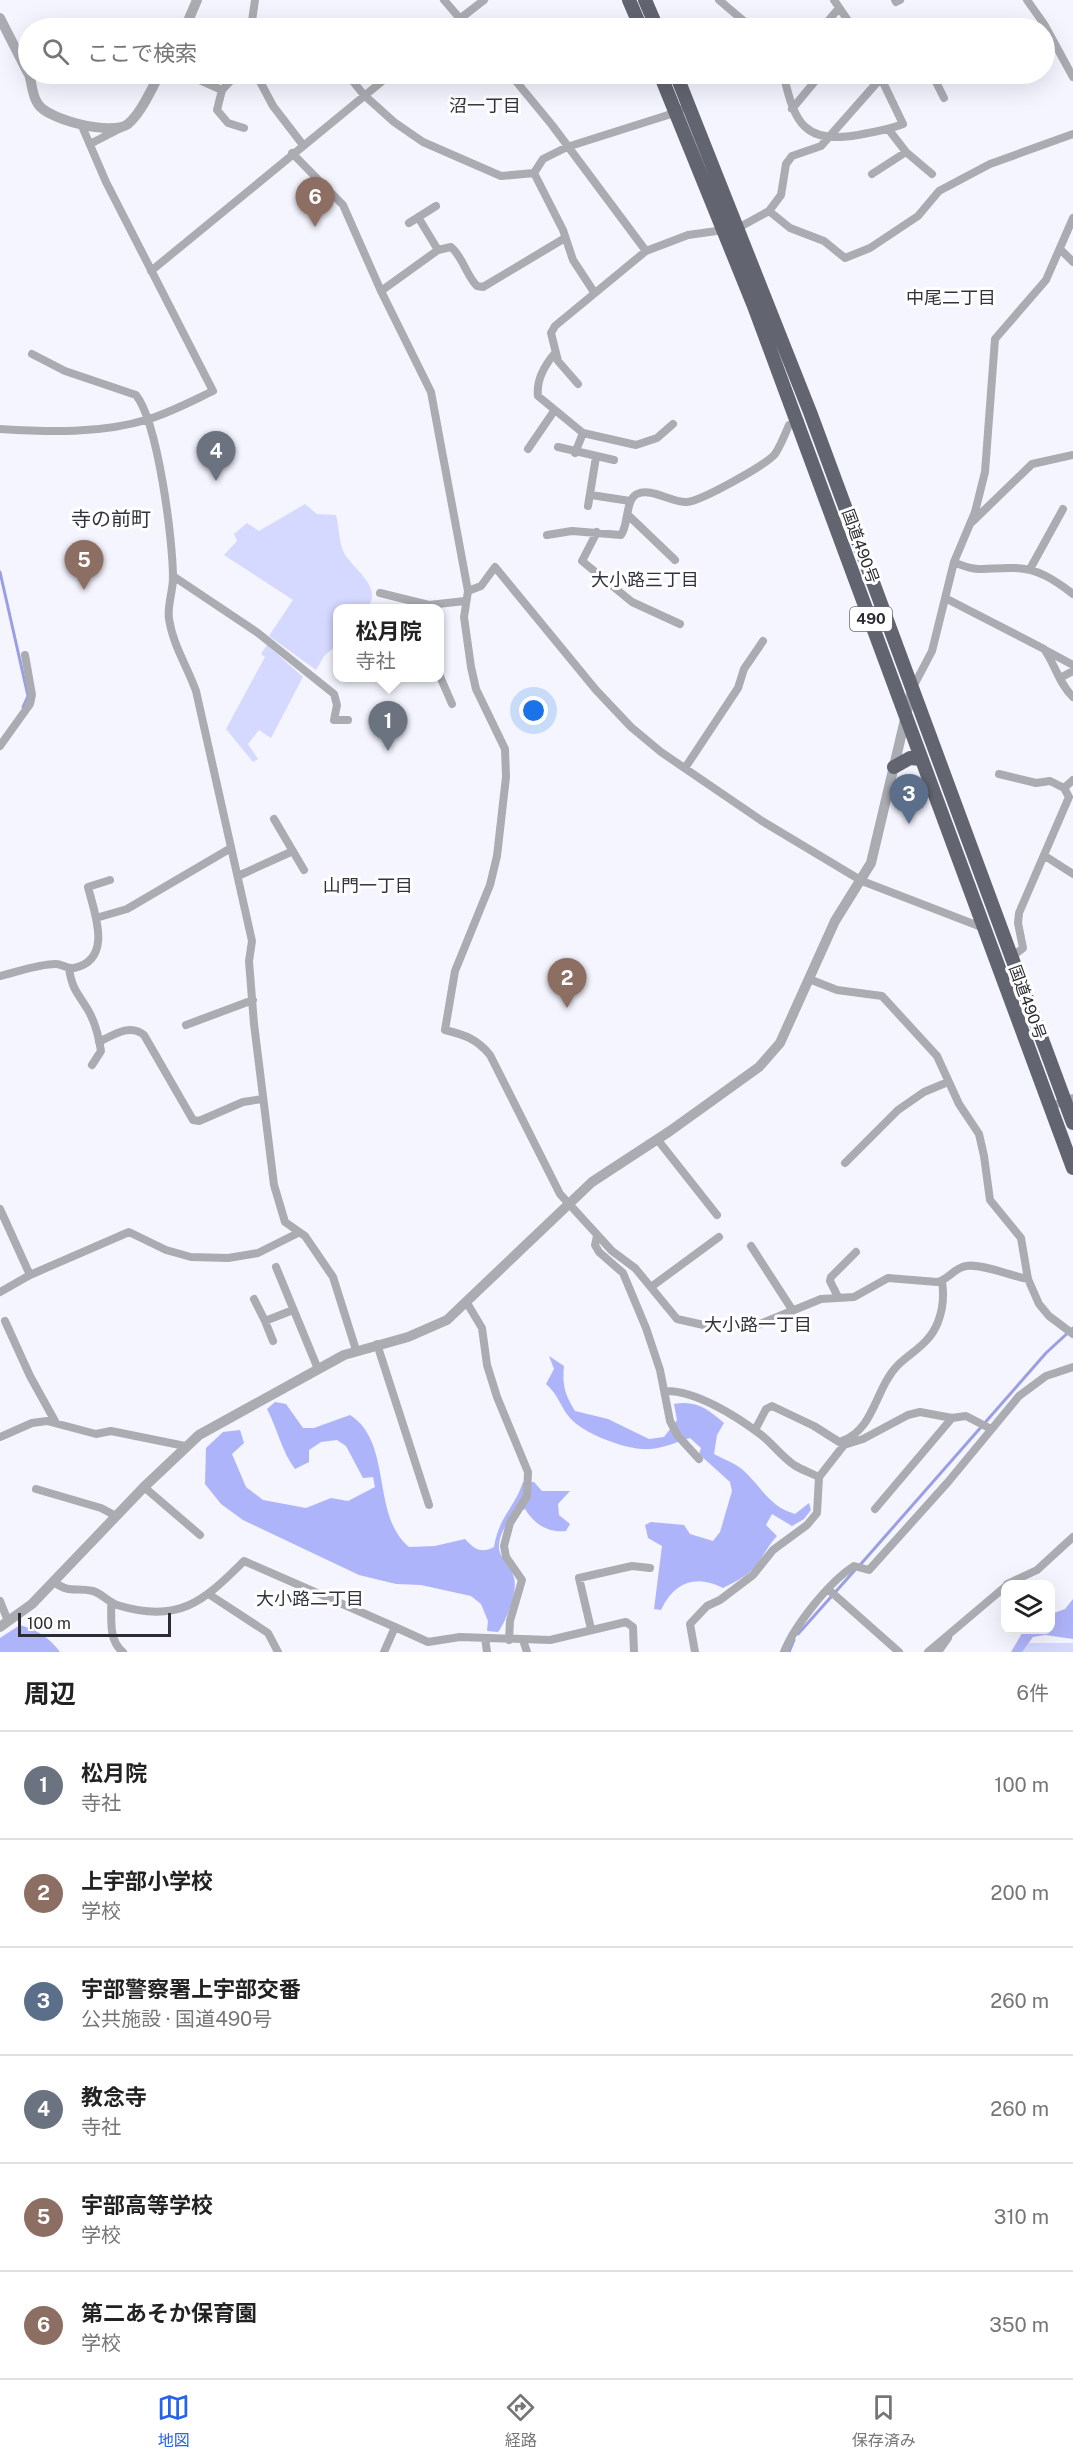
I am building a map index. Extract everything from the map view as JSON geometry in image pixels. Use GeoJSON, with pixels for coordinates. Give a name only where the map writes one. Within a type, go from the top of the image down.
{"type":"FeatureCollection","features":[{"type":"Feature","properties":{"kind":"highway"},"geometry":{"type":"LineString","coordinates":[[630,0],[637,18]]}},
{"type":"Feature","properties":{"kind":"highway"},"geometry":{"type":"LineString","coordinates":[[645,0],[653,18]]}},
{"type":"Feature","properties":{"kind":"highway","name":"国道490号"},"geometry":{"type":"LineString","coordinates":[[667,84],[683,109]]}},
{"type":"Feature","properties":{"kind":"highway","name":"国道490号"},"geometry":{"type":"LineString","coordinates":[[677,84],[683,109],[731,230],[812,417],[1011,958],[1069,1100],[1073,1123]]}},
{"type":"Feature","properties":{"kind":"highway","name":"国道490号"},"geometry":{"type":"LineString","coordinates":[[731,230],[797,422],[1073,1168]]}},
{"type":"Feature","properties":{"kind":"highway"},"geometry":{"type":"LineString","coordinates":[[894,767],[910,758],[921,759]]}},
{"type":"Feature","properties":{"kind":"street"},"geometry":{"type":"LineString","coordinates":[[189,18],[197,0]]}},
{"type":"Feature","properties":{"kind":"street"},"geometry":{"type":"LineString","coordinates":[[252,18],[255,0]]}},
{"type":"Feature","properties":{"kind":"street"},"geometry":{"type":"LineString","coordinates":[[444,0],[458,18]]}},
{"type":"Feature","properties":{"kind":"street"},"geometry":{"type":"LineString","coordinates":[[462,18],[484,0]]}},
{"type":"Feature","properties":{"kind":"street"},"geometry":{"type":"LineString","coordinates":[[719,0],[740,18]]}},
{"type":"Feature","properties":{"kind":"street"},"geometry":{"type":"LineString","coordinates":[[895,0],[896,2],[900,0]]}},
{"type":"Feature","properties":{"kind":"street"},"geometry":{"type":"LineString","coordinates":[[1027,0],[1040,18]]}},
{"type":"Feature","properties":{"kind":"street"},"geometry":{"type":"LineString","coordinates":[[828,18],[837,4],[846,18]]}},
{"type":"Feature","properties":{"kind":"street"},"geometry":{"type":"LineString","coordinates":[[0,18],[18,52]]}},
{"type":"Feature","properties":{"kind":"street"},"geometry":{"type":"LineString","coordinates":[[1055,44],[1073,77]]}},
{"type":"Feature","properties":{"kind":"street"},"geometry":{"type":"LineString","coordinates":[[31,84],[34,98],[44,110],[81,124],[104,129],[120,128]]}},
{"type":"Feature","properties":{"kind":"street"},"geometry":{"type":"LineString","coordinates":[[90,144],[111,135],[131,120],[154,84]]}},
{"type":"Feature","properties":{"kind":"street"},"geometry":{"type":"LineString","coordinates":[[208,84],[222,90]]}},
{"type":"Feature","properties":{"kind":"street"},"geometry":{"type":"LineString","coordinates":[[228,84],[222,90],[217,110],[228,123],[243,129]]}},
{"type":"Feature","properties":{"kind":"street"},"geometry":{"type":"LineString","coordinates":[[261,84],[273,106],[303,145]]}},
{"type":"Feature","properties":{"kind":"street"},"geometry":{"type":"LineString","coordinates":[[356,84],[394,122],[423,142],[501,176],[534,173]]}},
{"type":"Feature","properties":{"kind":"street"},"geometry":{"type":"LineString","coordinates":[[151,271],[378,84]]}},
{"type":"Feature","properties":{"kind":"street"},"geometry":{"type":"LineString","coordinates":[[518,84],[646,251]]}},
{"type":"Feature","properties":{"kind":"street"},"geometry":{"type":"LineString","coordinates":[[786,84],[792,109],[800,123],[814,135],[828,138],[889,130],[903,124],[884,84]]}},
{"type":"Feature","properties":{"kind":"street"},"geometry":{"type":"LineString","coordinates":[[792,109],[813,84]]}},
{"type":"Feature","properties":{"kind":"street"},"geometry":{"type":"LineString","coordinates":[[578,384],[558,361],[552,330],[594,292],[646,251],[688,234],[731,230],[769,211],[781,195],[786,164],[792,156],[821,146],[873,84]]}},
{"type":"Feature","properties":{"kind":"street"},"geometry":{"type":"LineString","coordinates":[[937,84],[944,98]]}},
{"type":"Feature","properties":{"kind":"street"},"geometry":{"type":"LineString","coordinates":[[534,173],[543,159],[567,147],[683,109]]}},
{"type":"Feature","properties":{"kind":"street"},"geometry":{"type":"LineString","coordinates":[[0,429],[32,432],[147,419],[213,391],[151,271],[81,124]]}},
{"type":"Feature","properties":{"kind":"street"},"geometry":{"type":"LineString","coordinates":[[889,130],[906,152],[932,174]]}},
{"type":"Feature","properties":{"kind":"street"},"geometry":{"type":"LineString","coordinates":[[769,211],[790,228],[824,241],[845,258],[870,248],[918,216],[939,191],[990,164],[1073,134]]}},
{"type":"Feature","properties":{"kind":"street"},"geometry":{"type":"LineString","coordinates":[[872,174],[906,152]]}},
{"type":"Feature","properties":{"kind":"street"},"geometry":{"type":"LineString","coordinates":[[292,153],[344,205],[381,291],[431,392],[468,591],[464,617],[471,667],[476,689],[505,749],[506,777],[497,856],[490,885],[455,971],[445,1030],[468,1036],[479,1042],[490,1055],[560,1194],[612,1251],[635,1268],[677,1319],[708,1326],[756,1326],[822,1299],[854,1297],[888,1278],[942,1281],[957,1268],[970,1265],[1028,1279]]}},
{"type":"Feature","properties":{"kind":"street"},"geometry":{"type":"LineString","coordinates":[[534,173],[563,230],[573,260],[594,292]]}},
{"type":"Feature","properties":{"kind":"street"},"geometry":{"type":"LineString","coordinates":[[409,223],[436,206]]}},
{"type":"Feature","properties":{"kind":"street"},"geometry":{"type":"LineString","coordinates":[[418,217],[438,250]]}},
{"type":"Feature","properties":{"kind":"street"},"geometry":{"type":"LineString","coordinates":[[0,1601],[4,1624],[32,1604],[185,1446],[217,1424],[356,1350],[429,1329],[447,1320],[605,1171],[657,1139],[742,1080],[771,1054],[787,1029],[835,921],[862,881],[871,863],[905,712],[912,690],[932,651],[947,599],[954,562],[975,512],[985,472],[995,339],[1046,280],[1073,218]]}},
{"type":"Feature","properties":{"kind":"street"},"geometry":{"type":"LineString","coordinates":[[381,291],[438,250],[452,247],[458,252],[470,279],[477,286],[483,287],[565,238]]}},
{"type":"Feature","properties":{"kind":"street"},"geometry":{"type":"LineString","coordinates":[[1060,249],[1073,262]]}},
{"type":"Feature","properties":{"kind":"street"},"geometry":{"type":"LineString","coordinates":[[555,353],[543,369],[537,388],[540,400],[583,433],[636,445],[652,441],[673,424]]}},
{"type":"Feature","properties":{"kind":"street"},"geometry":{"type":"LineString","coordinates":[[32,354],[65,371],[136,395],[147,419],[166,499],[173,576],[169,615],[173,638],[195,691],[252,941],[249,961],[262,1099],[274,1185],[285,1222],[312,1245],[333,1277],[356,1350]]}},
{"type":"Feature","properties":{"kind":"street"},"geometry":{"type":"LineString","coordinates":[[528,448],[554,411]]}},
{"type":"Feature","properties":{"kind":"street"},"geometry":{"type":"LineString","coordinates":[[546,535],[572,531],[621,535],[626,527],[630,501],[638,494],[648,493],[688,502],[765,463],[775,453],[789,425],[812,417]]}},
{"type":"Feature","properties":{"kind":"street"},"geometry":{"type":"LineString","coordinates":[[576,453],[583,433]]}},
{"type":"Feature","properties":{"kind":"street"},"geometry":{"type":"LineString","coordinates":[[558,447],[614,460]]}},
{"type":"Feature","properties":{"kind":"street"},"geometry":{"type":"LineString","coordinates":[[969,524],[1032,464],[1073,455]]}},
{"type":"Feature","properties":{"kind":"street"},"geometry":{"type":"LineString","coordinates":[[588,506],[596,457]]}},
{"type":"Feature","properties":{"kind":"street"},"geometry":{"type":"LineString","coordinates":[[591,495],[630,501]]}},
{"type":"Feature","properties":{"kind":"street"},"geometry":{"type":"LineString","coordinates":[[1030,570],[1063,509]]}},
{"type":"Feature","properties":{"kind":"street"},"geometry":{"type":"LineString","coordinates":[[628,515],[675,560]]}},
{"type":"Feature","properties":{"kind":"street"},"geometry":{"type":"LineString","coordinates":[[597,532],[582,561],[632,602],[680,624]]}},
{"type":"Feature","properties":{"kind":"street"},"geometry":{"type":"LineString","coordinates":[[954,562],[971,570],[1015,568],[1030,570],[1047,576],[1073,594]]}},
{"type":"Feature","properties":{"kind":"street"},"geometry":{"type":"LineString","coordinates":[[468,591],[481,586],[495,567],[596,690],[631,727],[685,768],[762,822],[862,881],[984,928]]}},
{"type":"Feature","properties":{"kind":"street"},"geometry":{"type":"LineString","coordinates":[[173,576],[258,633],[334,694],[337,705],[334,720],[348,720]]}},
{"type":"Feature","properties":{"kind":"street"},"geometry":{"type":"LineString","coordinates":[[380,592],[419,604]]}},
{"type":"Feature","properties":{"kind":"street"},"geometry":{"type":"LineString","coordinates":[[947,599],[1073,665]]}},
{"type":"Feature","properties":{"kind":"street"},"geometry":{"type":"LineString","coordinates":[[444,604],[465,601]]}},
{"type":"Feature","properties":{"kind":"street"},"geometry":{"type":"LineString","coordinates":[[685,768],[738,688],[744,669],[763,641]]}},
{"type":"Feature","properties":{"kind":"street"},"geometry":{"type":"LineString","coordinates":[[1044,649],[1054,663],[1065,689],[1073,696]]}},
{"type":"Feature","properties":{"kind":"street"},"geometry":{"type":"LineString","coordinates":[[0,746],[30,704],[32,695],[25,655]]}},
{"type":"Feature","properties":{"kind":"street"},"geometry":{"type":"LineString","coordinates":[[1060,678],[1073,671]]}},
{"type":"Feature","properties":{"kind":"street"},"geometry":{"type":"LineString","coordinates":[[442,682],[452,704]]}},
{"type":"Feature","properties":{"kind":"street"},"geometry":{"type":"LineString","coordinates":[[997,965],[1011,958],[1023,948],[1018,918],[1045,856],[1054,828],[1071,799],[1064,788],[1050,781],[1036,783],[999,774]]}},
{"type":"Feature","properties":{"kind":"street"},"geometry":{"type":"LineString","coordinates":[[1064,788],[1073,780]]}},
{"type":"Feature","properties":{"kind":"street"},"geometry":{"type":"LineString","coordinates":[[274,819],[304,870]]}},
{"type":"Feature","properties":{"kind":"street"},"geometry":{"type":"LineString","coordinates":[[96,918],[128,909],[231,848]]}},
{"type":"Feature","properties":{"kind":"street"},"geometry":{"type":"LineString","coordinates":[[238,876],[293,852]]}},
{"type":"Feature","properties":{"kind":"street"},"geometry":{"type":"LineString","coordinates":[[1045,856],[1073,874]]}},
{"type":"Feature","properties":{"kind":"street"},"geometry":{"type":"LineString","coordinates":[[0,976],[56,964],[69,968],[85,963],[97,950],[100,940],[88,887],[110,880]]}},
{"type":"Feature","properties":{"kind":"street"},"geometry":{"type":"LineString","coordinates":[[69,968],[71,985],[90,1012],[99,1042],[101,1051],[92,1065]]}},
{"type":"Feature","properties":{"kind":"street"},"geometry":{"type":"LineString","coordinates":[[809,979],[837,990],[882,996],[937,1056],[948,1082],[978,1134],[984,1156],[990,1200],[1021,1238],[1028,1279],[1039,1304],[1073,1334]]}},
{"type":"Feature","properties":{"kind":"street"},"geometry":{"type":"LineString","coordinates":[[186,1025],[253,1000]]}},
{"type":"Feature","properties":{"kind":"street"},"geometry":{"type":"LineString","coordinates":[[99,1042],[125,1030],[138,1030],[144,1035],[193,1120],[199,1121],[243,1101],[262,1099]]}},
{"type":"Feature","properties":{"kind":"street"},"geometry":{"type":"LineString","coordinates":[[845,1163],[898,1110],[924,1092],[948,1082]]}},
{"type":"Feature","properties":{"kind":"street"},"geometry":{"type":"LineString","coordinates":[[1049,1107],[1069,1100]]}},
{"type":"Feature","properties":{"kind":"street"},"geometry":{"type":"LineString","coordinates":[[657,1139],[717,1215]]}},
{"type":"Feature","properties":{"kind":"street"},"geometry":{"type":"LineString","coordinates":[[0,1209],[30,1275]]}},
{"type":"Feature","properties":{"kind":"street"},"geometry":{"type":"LineString","coordinates":[[0,1292],[30,1275],[129,1232],[166,1250],[191,1257],[228,1258],[258,1253],[298,1233]]}},
{"type":"Feature","properties":{"kind":"street"},"geometry":{"type":"LineString","coordinates":[[597,1236],[596,1245],[599,1252],[623,1273],[628,1282],[655,1350],[670,1420],[678,1437],[699,1459]]}},
{"type":"Feature","properties":{"kind":"street"},"geometry":{"type":"LineString","coordinates":[[651,1287],[719,1237]]}},
{"type":"Feature","properties":{"kind":"street"},"geometry":{"type":"LineString","coordinates":[[751,1246],[793,1311]]}},
{"type":"Feature","properties":{"kind":"street"},"geometry":{"type":"LineString","coordinates":[[838,1297],[830,1281],[831,1277],[856,1252]]}},
{"type":"Feature","properties":{"kind":"street"},"geometry":{"type":"LineString","coordinates":[[276,1267],[318,1369]]}},
{"type":"Feature","properties":{"kind":"street"},"geometry":{"type":"LineString","coordinates":[[695,1652],[690,1624],[708,1606],[720,1600],[753,1575],[773,1550],[807,1525],[817,1513],[819,1477],[843,1443],[862,1426],[898,1365],[912,1356],[932,1334],[942,1305],[942,1281]]}},
{"type":"Feature","properties":{"kind":"street"},"geometry":{"type":"LineString","coordinates":[[254,1299],[273,1341]]}},
{"type":"Feature","properties":{"kind":"street"},"geometry":{"type":"LineString","coordinates":[[467,1303],[482,1328],[487,1365],[496,1397],[528,1472],[527,1496],[510,1523],[504,1546],[506,1557],[522,1580],[510,1621],[509,1640]]}},
{"type":"Feature","properties":{"kind":"street"},"geometry":{"type":"LineString","coordinates":[[265,1321],[294,1310]]}},
{"type":"Feature","properties":{"kind":"street"},"geometry":{"type":"LineString","coordinates":[[5,1321],[30,1376],[56,1423]]}},
{"type":"Feature","properties":{"kind":"street"},"geometry":{"type":"LineString","coordinates":[[378,1344],[429,1505]]}},
{"type":"Feature","properties":{"kind":"street"},"geometry":{"type":"LineString","coordinates":[[784,1652],[798,1626],[829,1590],[854,1566],[869,1570],[1031,1384],[1073,1367]]}},
{"type":"Feature","properties":{"kind":"street"},"geometry":{"type":"LineString","coordinates":[[665,1391],[687,1393],[755,1431],[795,1465],[819,1477]]}},
{"type":"Feature","properties":{"kind":"street"},"geometry":{"type":"LineString","coordinates":[[755,1431],[766,1409],[772,1406],[843,1443],[864,1439],[908,1415],[920,1412],[952,1418],[966,1416],[991,1429]]}},
{"type":"Feature","properties":{"kind":"street"},"geometry":{"type":"LineString","coordinates":[[875,1509],[952,1418]]}},
{"type":"Feature","properties":{"kind":"street"},"geometry":{"type":"LineString","coordinates":[[0,1437],[32,1423],[56,1423],[96,1434],[111,1431],[185,1446]]}},
{"type":"Feature","properties":{"kind":"street"},"geometry":{"type":"LineString","coordinates":[[144,1487],[200,1535]]}},
{"type":"Feature","properties":{"kind":"street"},"geometry":{"type":"LineString","coordinates":[[36,1489],[101,1508],[116,1516]]}},
{"type":"Feature","properties":{"kind":"street"},"geometry":{"type":"LineString","coordinates":[[1016,1580],[1037,1570],[1073,1537]]}},
{"type":"Feature","properties":{"kind":"street"},"geometry":{"type":"LineString","coordinates":[[54,1582],[65,1590],[94,1591],[111,1602],[160,1614],[182,1608],[210,1595],[244,1561],[428,1642],[460,1637],[509,1640],[569,1637],[591,1629],[626,1622],[633,1627],[634,1652]]}},
{"type":"Feature","properties":{"kind":"street"},"geometry":{"type":"LineString","coordinates":[[591,1629],[579,1578],[632,1566],[650,1568]]}},
{"type":"Feature","properties":{"kind":"street"},"geometry":{"type":"LineString","coordinates":[[928,1652],[1001,1589]]}},
{"type":"Feature","properties":{"kind":"street"},"geometry":{"type":"LineString","coordinates":[[829,1590],[899,1652]]}},
{"type":"Feature","properties":{"kind":"street"},"geometry":{"type":"LineString","coordinates":[[210,1595],[268,1634],[278,1652]]}},
{"type":"Feature","properties":{"kind":"street"},"geometry":{"type":"LineString","coordinates":[[111,1602],[112,1637],[116,1646],[123,1652]]}},
{"type":"Feature","properties":{"kind":"street"},"geometry":{"type":"LineString","coordinates":[[384,1652],[395,1627]]}},
{"type":"Feature","properties":{"kind":"street"},"geometry":{"type":"LineString","coordinates":[[938,1652],[951,1632]]}},
{"type":"Feature","properties":{"kind":"street"},"geometry":{"type":"LineString","coordinates":[[485,1638],[487,1652]]}},
{"type":"Feature","properties":{"kind":"street"},"geometry":{"type":"LineString","coordinates":[[523,1640],[527,1652]]}},
{"type":"Feature","properties":{"kind":"street"},"geometry":{"type":"LineString","coordinates":[[428,1642],[431,1652]]}},
{"type":"Feature","properties":{"kind":"shaded area"},"geometry":{"type":"Polygon","coordinates":[[[305,504],[317,514],[336,515],[344,553],[370,586],[372,593],[369,604],[333,604],[333,648],[324,656],[316,670],[269,636],[293,600],[224,555],[237,541],[234,534],[247,523],[259,531],[305,504]]]}},
{"type":"Feature","properties":{"kind":"shaded area"},"geometry":{"type":"Polygon","coordinates":[[[267,645],[303,677],[271,738],[259,730],[248,744],[258,759],[253,762],[226,729],[265,657],[261,654],[267,645]]]}},
{"type":"Feature","properties":{"kind":"shaded area"},"geometry":{"type":"Polygon","coordinates":[[[549,1356],[564,1366],[565,1390],[575,1411],[608,1419],[649,1439],[664,1437],[677,1420],[674,1404],[689,1403],[701,1407],[724,1423],[717,1435],[714,1454],[743,1470],[772,1501],[786,1511],[795,1514],[809,1503],[811,1510],[804,1519],[792,1526],[772,1514],[766,1525],[777,1536],[756,1565],[743,1577],[723,1588],[704,1582],[687,1583],[672,1593],[661,1610],[654,1609],[662,1546],[648,1538],[645,1525],[651,1522],[684,1525],[690,1534],[713,1541],[720,1532],[732,1491],[730,1482],[699,1454],[701,1448],[690,1438],[660,1447],[641,1449],[607,1440],[585,1430],[570,1418],[554,1392],[546,1384],[554,1369],[549,1356]]]}},
{"type":"Feature","properties":{"kind":"shaded area"},"geometry":{"type":"Polygon","coordinates":[[[275,1402],[286,1404],[303,1428],[314,1428],[350,1415],[363,1427],[378,1460],[390,1517],[397,1534],[409,1547],[435,1546],[465,1539],[478,1549],[489,1549],[494,1547],[499,1528],[523,1482],[534,1482],[542,1491],[570,1491],[558,1504],[559,1515],[570,1524],[566,1531],[547,1529],[533,1519],[525,1509],[512,1514],[505,1526],[499,1549],[513,1574],[515,1584],[508,1614],[498,1632],[487,1631],[488,1621],[481,1604],[471,1596],[421,1585],[396,1584],[359,1575],[243,1520],[221,1504],[205,1484],[206,1448],[223,1432],[240,1430],[244,1443],[232,1454],[246,1487],[263,1500],[306,1508],[331,1498],[348,1501],[375,1487],[373,1477],[363,1478],[346,1446],[337,1440],[321,1442],[309,1450],[309,1462],[295,1469],[267,1409],[275,1402]]]}},
{"type":"Feature","properties":{"kind":"shaded area"},"geometry":{"type":"Polygon","coordinates":[[[1073,1599],[1073,1639],[1045,1635],[1033,1637],[1022,1652],[1011,1652],[1022,1634],[1055,1634],[1055,1613],[1065,1609],[1073,1599]]]}},
{"type":"Feature","properties":{"kind":"shaded area"},"geometry":{"type":"Polygon","coordinates":[[[20,1625],[42,1635],[60,1652],[0,1652],[0,1638],[20,1625]]]}},
{"type":"Feature","properties":{"kind":"shaded area"},"geometry":{"type":"Polygon","coordinates":[[[1017,1643],[1073,1643],[1073,1652],[1017,1652],[1017,1643]]]}},
{"type":"Feature","properties":{"kind":"waterway"},"geometry":{"type":"LineString","coordinates":[[0,572],[28,696],[23,707]]}},
{"type":"Feature","properties":{"kind":"waterway"},"geometry":{"type":"LineString","coordinates":[[860,1565],[1046,1353],[1073,1328]]}},
{"type":"Feature","properties":{"kind":"waterway"},"geometry":{"type":"LineString","coordinates":[[798,1634],[855,1570]]}},
{"type":"Feature","properties":{"kind":"waterway"},"geometry":{"type":"LineString","coordinates":[[789,1652],[794,1640]]}},
{"type":"Feature","properties":{"kind":"place","name":"第二あそか保育園"},"geometry":{"type":"Point","coordinates":[315,227]}},
{"type":"Feature","properties":{"kind":"place","name":"教念寺"},"geometry":{"type":"Point","coordinates":[216,481]}},
{"type":"Feature","properties":{"kind":"place","name":"宇部高等学校"},"geometry":{"type":"Point","coordinates":[84,590]}},
{"type":"Feature","properties":{"kind":"place","name":"松月院"},"geometry":{"type":"Point","coordinates":[388,751]}},
{"type":"Feature","properties":{"kind":"place","name":"宇部警察署上宇部交番"},"geometry":{"type":"Point","coordinates":[909,824]}},
{"type":"Feature","properties":{"kind":"place","name":"上宇部小学校"},"geometry":{"type":"Point","coordinates":[567,1008]}},
{"type":"Feature","properties":{"kind":"district","name":"沼一丁目"},"geometry":{"type":"Point","coordinates":[485,106]}},
{"type":"Feature","properties":{"kind":"district","name":"中尾二丁目"},"geometry":{"type":"Point","coordinates":[951,298]}},
{"type":"Feature","properties":{"kind":"district","name":"寺の前町"},"geometry":{"type":"Point","coordinates":[111,519]}},
{"type":"Feature","properties":{"kind":"district","name":"大小路三丁目"},"geometry":{"type":"Point","coordinates":[645,580]}},
{"type":"Feature","properties":{"kind":"district","name":"山門一丁目"},"geometry":{"type":"Point","coordinates":[368,886]}},
{"type":"Feature","properties":{"kind":"district","name":"大小路一丁目"},"geometry":{"type":"Point","coordinates":[758,1325]}},
{"type":"Feature","properties":{"kind":"district","name":"大小路二丁目"},"geometry":{"type":"Point","coordinates":[310,1599]}}]}
